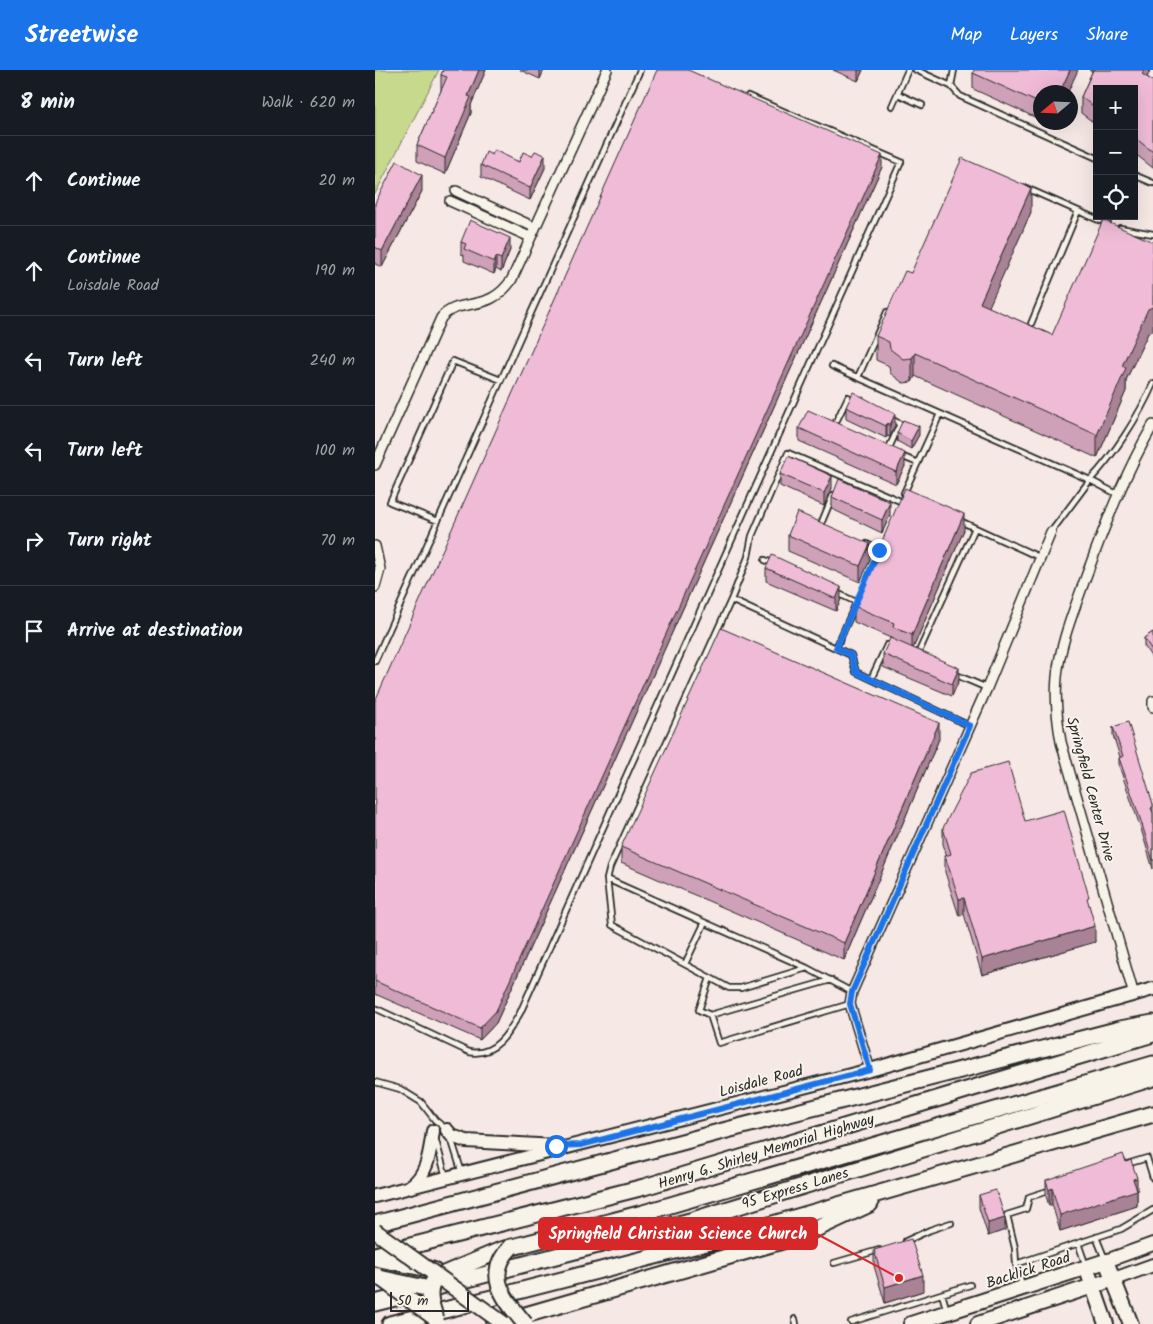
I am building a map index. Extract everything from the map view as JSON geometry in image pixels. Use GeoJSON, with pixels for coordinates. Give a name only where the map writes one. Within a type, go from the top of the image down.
{"type":"FeatureCollection","features":[{"type":"Feature","properties":{"kind":"highway"},"geometry":{"type":"LineString","coordinates":[[375,1224],[723,1130],[1120,1029],[1153,1023]]}},
{"type":"Feature","properties":{"kind":"highway","name":"Henry G. Shirley Memorial Highway"},"geometry":{"type":"LineString","coordinates":[[375,1257],[644,1187],[1153,1034]]}},
{"type":"Feature","properties":{"kind":"highway"},"geometry":{"type":"LineString","coordinates":[[376,1277],[436,1276],[517,1246],[643,1213],[1153,1064]]}},
{"type":"Feature","properties":{"kind":"highway","name":"95 Express Lanes"},"geometry":{"type":"LineString","coordinates":[[375,1302],[689,1221],[1153,1078]]}},
{"type":"Feature","properties":{"kind":"highway"},"geometry":{"type":"LineString","coordinates":[[390,1324],[705,1243],[1153,1114]]}},
{"type":"Feature","properties":{"kind":"highway"},"geometry":{"type":"LineString","coordinates":[[494,1324],[803,1236],[908,1186]]}},
{"type":"Feature","properties":{"kind":"highway"},"geometry":{"type":"LineString","coordinates":[[517,1246],[500,1263],[498,1282],[507,1300],[525,1324]]}},
{"type":"Feature","properties":{"kind":"highway"},"geometry":{"type":"LineString","coordinates":[[375,1257],[436,1276],[464,1297]]}},
{"type":"Feature","properties":{"kind":"highway"},"geometry":{"type":"LineString","coordinates":[[436,1276],[431,1304],[439,1322]]}},
{"type":"Feature","properties":{"kind":"main road","name":"Loisdale Road"},"geometry":{"type":"LineString","coordinates":[[375,1196],[870,1070],[1153,989]]}},
{"type":"Feature","properties":{"kind":"main road"},"geometry":{"type":"LineString","coordinates":[[407,1188],[422,1176],[430,1153],[434,1126]]}},
{"type":"Feature","properties":{"kind":"main road"},"geometry":{"type":"LineString","coordinates":[[447,1130],[452,1136],[466,1141],[556,1146],[581,1145]]}},
{"type":"Feature","properties":{"kind":"main road"},"geometry":{"type":"LineString","coordinates":[[375,1231],[436,1276]]}},
{"type":"Feature","properties":{"kind":"main road","name":"Backlick Road"},"geometry":{"type":"LineString","coordinates":[[911,1324],[1023,1289],[1153,1244]]}},
{"type":"Feature","properties":{"kind":"main road"},"geometry":{"type":"LineString","coordinates":[[1106,1261],[1131,1324]]}},
{"type":"Feature","properties":{"kind":"main road"},"geometry":{"type":"LineString","coordinates":[[978,1324],[1114,1279],[1153,1264]]}},
{"type":"Feature","properties":{"kind":"main road"},"geometry":{"type":"LineString","coordinates":[[1086,1267],[1106,1324]]}},
{"type":"Feature","properties":{"kind":"main road"},"geometry":{"type":"LineString","coordinates":[[376,1277],[439,1322]]}},
{"type":"Feature","properties":{"kind":"main road"},"geometry":{"type":"LineString","coordinates":[[464,1297],[504,1324]]}},
{"type":"Feature","properties":{"kind":"street"},"geometry":{"type":"LineString","coordinates":[[375,465],[441,318],[455,308],[484,303],[501,293],[512,280],[534,227],[607,70]]}},
{"type":"Feature","properties":{"kind":"street"},"geometry":{"type":"LineString","coordinates":[[456,191],[534,227]]}},
{"type":"Feature","properties":{"kind":"street"},"geometry":{"type":"LineString","coordinates":[[451,201],[530,237]]}},
{"type":"Feature","properties":{"kind":"street","name":"Springfield Center Drive"},"geometry":{"type":"LineString","coordinates":[[1134,995],[1061,742],[1056,700],[1060,656],[1068,628],[1117,494],[1136,454],[1153,425]]}},
{"type":"Feature","properties":{"kind":"street"},"geometry":{"type":"LineString","coordinates":[[870,1070],[850,1004],[852,992],[987,688],[1051,532]]}},
{"type":"Feature","properties":{"kind":"street"},"geometry":{"type":"LineString","coordinates":[[375,546],[380,569],[375,586]]}},
{"type":"Feature","properties":{"kind":"street"},"geometry":{"type":"LineString","coordinates":[[1153,701],[1153,707]]}},
{"type":"Feature","properties":{"kind":"lane"},"geometry":{"type":"LineString","coordinates":[[375,661],[641,70]]}},
{"type":"Feature","properties":{"kind":"lane"},"geometry":{"type":"LineString","coordinates":[[892,106],[908,70]]}},
{"type":"Feature","properties":{"kind":"lane"},"geometry":{"type":"LineString","coordinates":[[916,70],[951,86]]}},
{"type":"Feature","properties":{"kind":"lane"},"geometry":{"type":"LineString","coordinates":[[954,70],[951,86],[953,91],[960,96],[1093,156]]}},
{"type":"Feature","properties":{"kind":"lane"},"geometry":{"type":"LineString","coordinates":[[375,1008],[469,1052],[480,1054],[490,1050],[510,1030],[521,1013],[901,162],[741,93]]}},
{"type":"Feature","properties":{"kind":"lane"},"geometry":{"type":"LineString","coordinates":[[898,94],[922,105]]}},
{"type":"Feature","properties":{"kind":"lane"},"geometry":{"type":"LineString","coordinates":[[1138,177],[1153,183]]}},
{"type":"Feature","properties":{"kind":"lane"},"geometry":{"type":"LineString","coordinates":[[1017,183],[1110,225],[1153,234]]}},
{"type":"Feature","properties":{"kind":"lane"},"geometry":{"type":"LineString","coordinates":[[483,216],[488,206]]}},
{"type":"Feature","properties":{"kind":"lane"},"geometry":{"type":"LineString","coordinates":[[1028,332],[1078,211]]}},
{"type":"Feature","properties":{"kind":"lane"},"geometry":{"type":"LineString","coordinates":[[505,226],[509,215]]}},
{"type":"Feature","properties":{"kind":"lane"},"geometry":{"type":"LineString","coordinates":[[857,377],[889,309]]}},
{"type":"Feature","properties":{"kind":"lane"},"geometry":{"type":"LineString","coordinates":[[438,521],[390,502],[453,361],[501,380]]}},
{"type":"Feature","properties":{"kind":"lane"},"geometry":{"type":"LineString","coordinates":[[832,366],[1090,480],[1117,494]]}},
{"type":"Feature","properties":{"kind":"lane"},"geometry":{"type":"LineString","coordinates":[[1051,532],[1090,480],[1103,467],[1143,404],[1153,384]]}},
{"type":"Feature","properties":{"kind":"lane"},"geometry":{"type":"LineString","coordinates":[[843,430],[834,426],[848,398],[857,402]]}},
{"type":"Feature","properties":{"kind":"lane"},"geometry":{"type":"LineString","coordinates":[[897,509],[940,414]]}},
{"type":"Feature","properties":{"kind":"lane"},"geometry":{"type":"LineString","coordinates":[[883,415],[900,424],[888,450]]}},
{"type":"Feature","properties":{"kind":"lane"},"geometry":{"type":"LineString","coordinates":[[879,446],[918,463]]}},
{"type":"Feature","properties":{"kind":"lane"},"geometry":{"type":"LineString","coordinates":[[807,968],[741,988],[729,988],[612,925],[607,879],[618,849],[731,600],[749,557],[752,536],[787,453],[900,501]]}},
{"type":"Feature","properties":{"kind":"lane"},"geometry":{"type":"LineString","coordinates":[[838,484],[841,476]]}},
{"type":"Feature","properties":{"kind":"lane"},"geometry":{"type":"LineString","coordinates":[[821,524],[835,492]]}},
{"type":"Feature","properties":{"kind":"lane"},"geometry":{"type":"LineString","coordinates":[[903,496],[912,500]]}},
{"type":"Feature","properties":{"kind":"lane"},"geometry":{"type":"LineString","coordinates":[[813,520],[829,528]]}},
{"type":"Feature","properties":{"kind":"lane"},"geometry":{"type":"LineString","coordinates":[[957,520],[1041,558]]}},
{"type":"Feature","properties":{"kind":"lane"},"geometry":{"type":"LineString","coordinates":[[916,658],[975,528]]}},
{"type":"Feature","properties":{"kind":"lane"},"geometry":{"type":"LineString","coordinates":[[863,542],[879,550]]}},
{"type":"Feature","properties":{"kind":"lane"},"geometry":{"type":"LineString","coordinates":[[875,558],[883,542]]}},
{"type":"Feature","properties":{"kind":"lane"},"geometry":{"type":"LineString","coordinates":[[765,560],[782,567]]}},
{"type":"Feature","properties":{"kind":"lane"},"geometry":{"type":"LineString","coordinates":[[832,590],[857,602]]}},
{"type":"Feature","properties":{"kind":"lane"},"geometry":{"type":"LineString","coordinates":[[836,648],[860,593]]}},
{"type":"Feature","properties":{"kind":"lane"},"geometry":{"type":"LineString","coordinates":[[731,600],[851,655],[856,672],[970,726]]}},
{"type":"Feature","properties":{"kind":"lane"},"geometry":{"type":"LineString","coordinates":[[871,679],[887,645],[901,651]]}},
{"type":"Feature","properties":{"kind":"lane"},"geometry":{"type":"LineString","coordinates":[[909,654],[925,661]]}},
{"type":"Feature","properties":{"kind":"lane"},"geometry":{"type":"LineString","coordinates":[[951,673],[987,688]]}},
{"type":"Feature","properties":{"kind":"lane"},"geometry":{"type":"LineString","coordinates":[[607,879],[704,924],[807,968],[852,992]]}},
{"type":"Feature","properties":{"kind":"lane"},"geometry":{"type":"LineString","coordinates":[[685,964],[704,924]]}},
{"type":"Feature","properties":{"kind":"lane"},"geometry":{"type":"LineString","coordinates":[[711,978],[699,1010],[710,1015],[831,980]]}},
{"type":"Feature","properties":{"kind":"lane"},"geometry":{"type":"LineString","coordinates":[[710,1015],[719,1043],[850,1004]]}},
{"type":"Feature","properties":{"kind":"lane"},"geometry":{"type":"LineString","coordinates":[[375,1082],[400,1089],[421,1102],[434,1126],[447,1179]]}},
{"type":"Feature","properties":{"kind":"lane"},"geometry":{"type":"LineString","coordinates":[[434,1126],[447,1130],[462,1175]]}},
{"type":"Feature","properties":{"kind":"lane"},"geometry":{"type":"LineString","coordinates":[[1119,1167],[1147,1158],[1153,1178]]}},
{"type":"Feature","properties":{"kind":"lane"},"geometry":{"type":"LineString","coordinates":[[1023,1289],[1016,1264],[1015,1248],[1007,1215],[1026,1209],[1029,1198],[1056,1188]]}},
{"type":"Feature","properties":{"kind":"lane"},"geometry":{"type":"LineString","coordinates":[[1016,1264],[1121,1229],[1153,1210]]}},
{"type":"Feature","properties":{"kind":"lane"},"geometry":{"type":"LineString","coordinates":[[896,1244],[951,1223]]}},
{"type":"Feature","properties":{"kind":"lane"},"geometry":{"type":"LineString","coordinates":[[1096,1237],[1106,1261]]}},
{"type":"Feature","properties":{"kind":"lane"},"geometry":{"type":"LineString","coordinates":[[1078,1244],[1086,1267]]}},
{"type":"Feature","properties":{"kind":"lane"},"geometry":{"type":"LineString","coordinates":[[834,1263],[888,1247]]}},
{"type":"Feature","properties":{"kind":"lane"},"geometry":{"type":"LineString","coordinates":[[851,1322],[970,1285]]}},
{"type":"Feature","properties":{"kind":"lane"},"geometry":{"type":"LineString","coordinates":[[942,1294],[948,1313]]}},
{"type":"Feature","properties":{"kind":"lane"},"geometry":{"type":"LineString","coordinates":[[868,1317],[868,1323]]}},
{"type":"Feature","properties":{"kind":"green space"},"geometry":{"type":"Polygon","coordinates":[[[375,70],[439,70],[375,194],[375,70]]]}},
{"type":"Feature","properties":{"kind":"building"},"geometry":{"type":"Polygon","coordinates":[[[443,70],[479,70],[468,96],[471,97],[445,158],[417,145],[447,77],[441,75],[443,70]]]}},
{"type":"Feature","properties":{"kind":"building"},"geometry":{"type":"Polygon","coordinates":[[[657,70],[688,70],[882,155],[496,1011],[480,1028],[375,981],[375,701],[657,70]]]}},
{"type":"Feature","properties":{"kind":"building"},"geometry":{"type":"Polygon","coordinates":[[[974,70],[1070,70],[1063,85],[1033,85],[1033,100],[973,73],[974,70]]]}},
{"type":"Feature","properties":{"kind":"building"},"geometry":{"type":"Polygon","coordinates":[[[1093,70],[1144,70],[1142,74],[1153,81],[1153,152],[1138,140],[1138,85],[1093,85],[1093,106],[1081,97],[1093,70]]]}},
{"type":"Feature","properties":{"kind":"building"},"geometry":{"type":"Polygon","coordinates":[[[494,150],[519,162],[523,152],[532,156],[535,151],[545,155],[530,188],[481,165],[486,152],[492,155],[494,150]]]}},
{"type":"Feature","properties":{"kind":"building"},"geometry":{"type":"Polygon","coordinates":[[[962,158],[1031,188],[980,303],[1052,335],[1103,220],[1153,242],[1153,307],[1148,309],[1122,366],[1126,368],[1097,435],[915,353],[912,358],[903,359],[890,349],[889,342],[876,336],[905,271],[911,273],[962,158]]]}},
{"type":"Feature","properties":{"kind":"building"},"geometry":{"type":"Polygon","coordinates":[[[397,161],[422,175],[382,251],[375,247],[375,203],[397,161]]]}},
{"type":"Feature","properties":{"kind":"building"},"geometry":{"type":"Polygon","coordinates":[[[470,220],[510,238],[501,259],[496,257],[494,262],[464,249],[466,244],[461,242],[470,220]]]}},
{"type":"Feature","properties":{"kind":"building"},"geometry":{"type":"Polygon","coordinates":[[[853,392],[895,414],[890,425],[887,423],[886,426],[846,407],[853,392]]]}},
{"type":"Feature","properties":{"kind":"building"},"geometry":{"type":"Polygon","coordinates":[[[808,410],[905,453],[896,472],[799,428],[808,410]]]}},
{"type":"Feature","properties":{"kind":"building"},"geometry":{"type":"Polygon","coordinates":[[[903,420],[919,426],[911,441],[897,433],[903,420]]]}},
{"type":"Feature","properties":{"kind":"building"},"geometry":{"type":"Polygon","coordinates":[[[788,456],[832,476],[824,493],[780,474],[788,456]]]}},
{"type":"Feature","properties":{"kind":"building"},"geometry":{"type":"Polygon","coordinates":[[[839,479],[890,502],[882,520],[832,497],[839,479]]]}},
{"type":"Feature","properties":{"kind":"building"},"geometry":{"type":"Polygon","coordinates":[[[905,488],[964,514],[912,635],[893,627],[894,623],[854,606],[905,488]]]}},
{"type":"Feature","properties":{"kind":"building"},"geometry":{"type":"Polygon","coordinates":[[[797,512],[870,544],[860,566],[788,535],[797,512]]]}},
{"type":"Feature","properties":{"kind":"building"},"geometry":{"type":"Polygon","coordinates":[[[772,555],[841,587],[836,599],[766,568],[772,555]]]}},
{"type":"Feature","properties":{"kind":"building"},"geometry":{"type":"Polygon","coordinates":[[[721,628],[939,723],[844,943],[621,847],[721,628]]]}},
{"type":"Feature","properties":{"kind":"building"},"geometry":{"type":"Polygon","coordinates":[[[1153,632],[1153,650],[1152,650],[1144,638],[1153,632]]]}},
{"type":"Feature","properties":{"kind":"building"},"geometry":{"type":"Polygon","coordinates":[[[890,638],[959,668],[952,684],[883,654],[890,638]]]}},
{"type":"Feature","properties":{"kind":"building"},"geometry":{"type":"Polygon","coordinates":[[[1128,722],[1153,804],[1151,808],[1153,813],[1153,861],[1119,758],[1123,756],[1113,727],[1128,722]]]}},
{"type":"Feature","properties":{"kind":"building"},"geometry":{"type":"Polygon","coordinates":[[[1008,762],[1025,821],[1064,810],[1089,897],[1087,898],[1095,926],[982,959],[964,898],[959,899],[945,856],[951,854],[943,828],[971,773],[1008,762]]]}},
{"type":"Feature","properties":{"kind":"building"},"geometry":{"type":"Polygon","coordinates":[[[1123,1154],[1126,1162],[1131,1160],[1137,1178],[1133,1179],[1137,1190],[1060,1215],[1052,1188],[1049,1190],[1046,1180],[1123,1154]]]}},
{"type":"Feature","properties":{"kind":"building"},"geometry":{"type":"Polygon","coordinates":[[[996,1190],[1005,1218],[988,1223],[979,1195],[996,1190]]]}},
{"type":"Feature","properties":{"kind":"building"},"geometry":{"type":"Polygon","coordinates":[[[911,1239],[923,1275],[885,1287],[874,1250],[911,1239]]]}},
{"type":"Feature","properties":{"kind":"place","name":"Springfield Christian Science Church"},"geometry":{"type":"Point","coordinates":[899,1278]}},
{"type":"Feature","properties":{"kind":"route"},"geometry":{"type":"LineString","coordinates":[[556,1146],[581,1145],[870,1070],[850,1004],[852,992],[970,726],[856,672],[851,655],[836,648],[879,550]]}}]}
